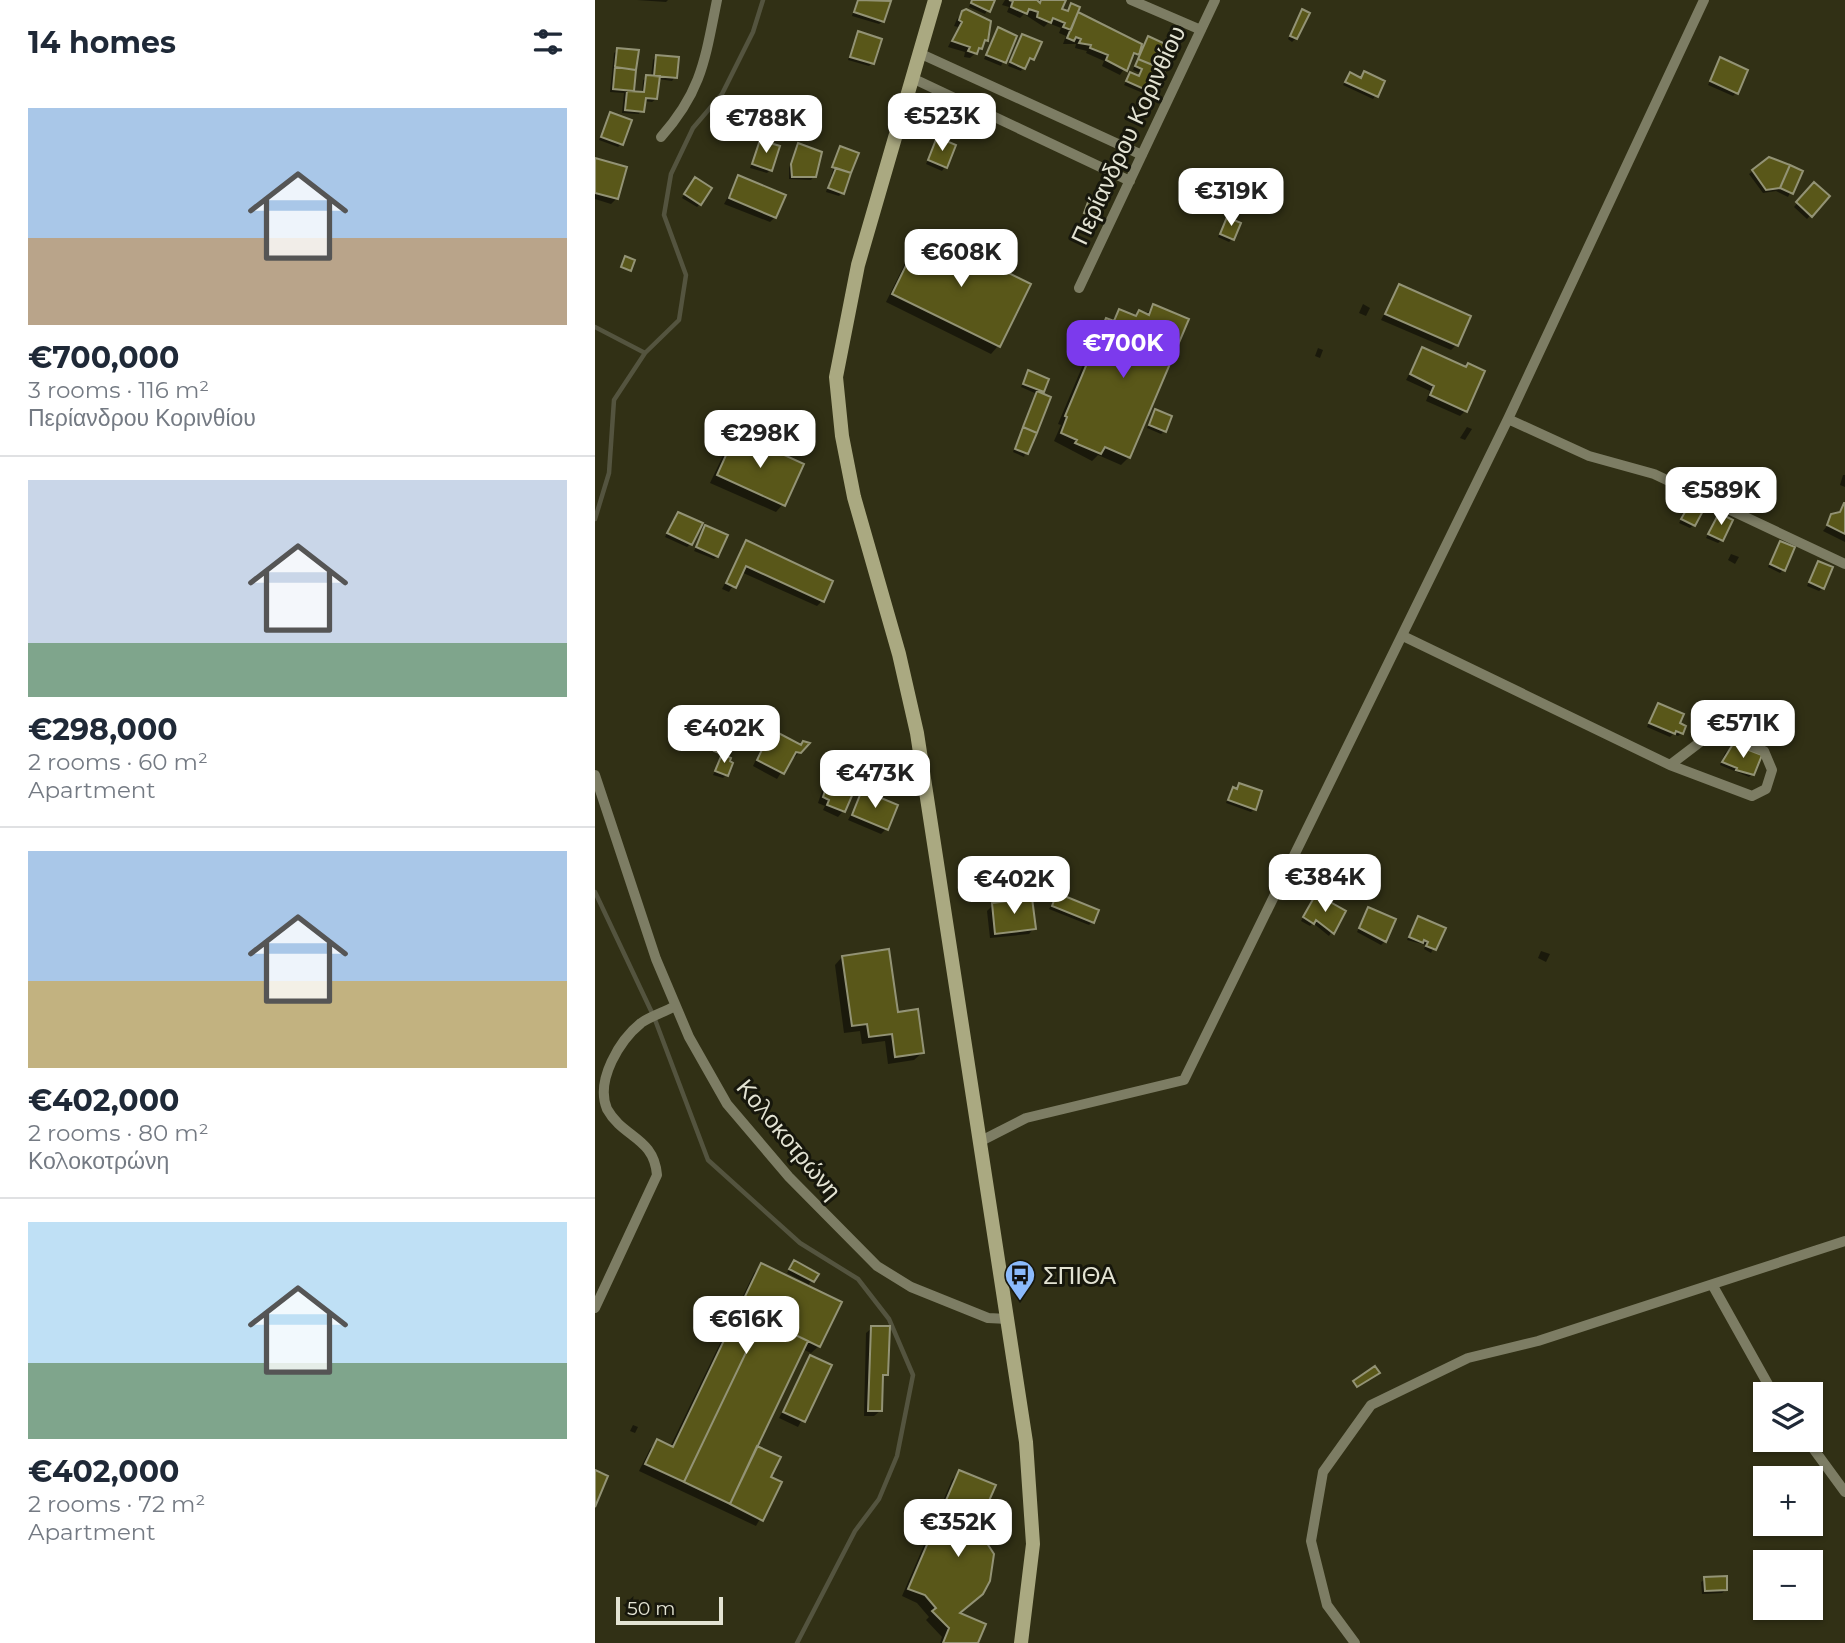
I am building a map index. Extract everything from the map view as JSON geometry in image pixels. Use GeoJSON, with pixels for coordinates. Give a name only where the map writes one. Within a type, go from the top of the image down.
{"type":"FeatureCollection","features":[{"type":"Feature","properties":{"kind":"street"},"geometry":{"type":"LineString","coordinates":[[661,137],[693,95],[704,66],[717,0]]}},
{"type":"Feature","properties":{"kind":"street"},"geometry":{"type":"LineString","coordinates":[[935,0],[858,265],[836,377],[840,425],[854,497],[896,642],[917,733],[1026,1442],[1033,1513],[1031,1568],[1021,1643]]}},
{"type":"Feature","properties":{"kind":"street"},"geometry":{"type":"LineString","coordinates":[[1131,0],[1201,30]]}},
{"type":"Feature","properties":{"kind":"street","name":"Περίανδρου Κορινθίου"},"geometry":{"type":"LineString","coordinates":[[1079,288],[1215,0]]}},
{"type":"Feature","properties":{"kind":"street"},"geometry":{"type":"LineString","coordinates":[[979,1142],[1025,1118],[1184,1080],[1508,419],[1705,0]]}},
{"type":"Feature","properties":{"kind":"street"},"geometry":{"type":"LineString","coordinates":[[919,53],[1142,155]]}},
{"type":"Feature","properties":{"kind":"street"},"geometry":{"type":"LineString","coordinates":[[912,78],[1130,181]]}},
{"type":"Feature","properties":{"kind":"street"},"geometry":{"type":"LineString","coordinates":[[1508,419],[1589,456],[1654,474],[1845,564]]}},
{"type":"Feature","properties":{"kind":"street"},"geometry":{"type":"LineString","coordinates":[[1403,636],[1670,765],[1752,796],[1764,791],[1772,773],[1771,761],[1765,751],[1717,733],[1706,735],[1692,751],[1670,765]]}},
{"type":"Feature","properties":{"kind":"street","name":"Κολοκοτρώνη"},"geometry":{"type":"LineString","coordinates":[[595,775],[644,927],[675,1006],[689,1037],[727,1104],[850,1242],[877,1266],[911,1287],[988,1318],[1008,1319]]}},
{"type":"Feature","properties":{"kind":"street"},"geometry":{"type":"LineString","coordinates":[[595,1308],[657,1175],[656,1158],[607,1108],[603,1098],[606,1071],[625,1041],[642,1023],[675,1006]]}},
{"type":"Feature","properties":{"kind":"street"},"geometry":{"type":"LineString","coordinates":[[1355,1643],[1327,1605],[1311,1541],[1323,1472],[1371,1405],[1468,1358],[1538,1341],[1845,1241]]}},
{"type":"Feature","properties":{"kind":"street"},"geometry":{"type":"LineString","coordinates":[[1713,1286],[1767,1382]]}},
{"type":"Feature","properties":{"kind":"street"},"geometry":{"type":"LineString","coordinates":[[1816,1452],[1845,1492]]}},
{"type":"Feature","properties":{"kind":"building"},"geometry":{"type":"Polygon","coordinates":[[[858,0],[891,1],[884,22],[854,12],[858,0]]]}},
{"type":"Feature","properties":{"kind":"building"},"geometry":{"type":"Polygon","coordinates":[[[972,0],[995,0],[990,12],[971,3],[972,0]]]}},
{"type":"Feature","properties":{"kind":"building"},"geometry":{"type":"Polygon","coordinates":[[[1009,0],[1037,0],[1040,3],[1041,0],[1066,0],[1062,9],[1068,11],[1071,3],[1080,7],[1071,30],[1063,27],[1065,23],[1053,18],[1051,23],[1037,17],[1038,12],[1029,9],[1027,14],[1011,7],[1013,1],[1009,0]]]}},
{"type":"Feature","properties":{"kind":"building"},"geometry":{"type":"Polygon","coordinates":[[[966,9],[991,21],[988,41],[985,40],[977,54],[968,51],[970,47],[952,41],[962,22],[959,20],[962,11],[966,9]]]}},
{"type":"Feature","properties":{"kind":"building"},"geometry":{"type":"Polygon","coordinates":[[[1302,9],[1310,13],[1297,39],[1290,36],[1302,9]]]}},
{"type":"Feature","properties":{"kind":"building"},"geometry":{"type":"Polygon","coordinates":[[[1078,12],[1142,44],[1139,55],[1134,53],[1127,71],[1106,60],[1108,55],[1090,48],[1091,45],[1079,43],[1081,39],[1076,37],[1074,41],[1067,38],[1078,12]]]}},
{"type":"Feature","properties":{"kind":"building"},"geometry":{"type":"Polygon","coordinates":[[[998,27],[1017,36],[1006,63],[986,55],[998,27]]]}},
{"type":"Feature","properties":{"kind":"building"},"geometry":{"type":"Polygon","coordinates":[[[858,31],[882,39],[874,64],[850,57],[858,31]]]}},
{"type":"Feature","properties":{"kind":"building"},"geometry":{"type":"Polygon","coordinates":[[[1022,34],[1042,42],[1034,60],[1030,58],[1025,69],[1010,62],[1022,34]]]}},
{"type":"Feature","properties":{"kind":"building"},"geometry":{"type":"Polygon","coordinates":[[[1148,36],[1174,48],[1165,70],[1138,59],[1148,36]]]}},
{"type":"Feature","properties":{"kind":"building"},"geometry":{"type":"Polygon","coordinates":[[[617,48],[639,50],[636,70],[615,67],[617,48]]]}},
{"type":"Feature","properties":{"kind":"building"},"geometry":{"type":"Polygon","coordinates":[[[656,55],[679,57],[677,78],[654,76],[656,55]]]}},
{"type":"Feature","properties":{"kind":"building"},"geometry":{"type":"Polygon","coordinates":[[[1720,57],[1748,70],[1738,94],[1710,81],[1720,57]]]}},
{"type":"Feature","properties":{"kind":"building"},"geometry":{"type":"Polygon","coordinates":[[[1138,59],[1165,70],[1155,94],[1126,81],[1130,72],[1139,76],[1142,69],[1135,66],[1138,59]]]}},
{"type":"Feature","properties":{"kind":"building"},"geometry":{"type":"Polygon","coordinates":[[[615,67],[636,70],[634,91],[613,89],[615,67]]]}},
{"type":"Feature","properties":{"kind":"building"},"geometry":{"type":"Polygon","coordinates":[[[1364,71],[1385,81],[1378,97],[1345,82],[1350,72],[1361,78],[1364,71]]]}},
{"type":"Feature","properties":{"kind":"building"},"geometry":{"type":"Polygon","coordinates":[[[646,75],[660,76],[657,99],[646,98],[644,112],[625,110],[627,91],[644,92],[646,75]]]}},
{"type":"Feature","properties":{"kind":"building"},"geometry":{"type":"Polygon","coordinates":[[[610,112],[632,120],[623,145],[601,137],[610,112]]]}},
{"type":"Feature","properties":{"kind":"building"},"geometry":{"type":"Polygon","coordinates":[[[937,137],[956,145],[947,168],[928,160],[937,137]]]}},
{"type":"Feature","properties":{"kind":"building"},"geometry":{"type":"Polygon","coordinates":[[[760,140],[780,146],[772,171],[752,164],[760,140]]]}},
{"type":"Feature","properties":{"kind":"building"},"geometry":{"type":"Polygon","coordinates":[[[798,143],[822,152],[816,177],[792,177],[791,164],[798,143]]]}},
{"type":"Feature","properties":{"kind":"building"},"geometry":{"type":"Polygon","coordinates":[[[840,146],[859,153],[851,173],[832,167],[840,146]]]}},
{"type":"Feature","properties":{"kind":"building"},"geometry":{"type":"Polygon","coordinates":[[[1769,157],[1790,165],[1780,188],[1766,190],[1752,170],[1769,157]]]}},
{"type":"Feature","properties":{"kind":"building"},"geometry":{"type":"Polygon","coordinates":[[[595,158],[627,167],[618,199],[595,193],[595,158]]]}},
{"type":"Feature","properties":{"kind":"building"},"geometry":{"type":"Polygon","coordinates":[[[1790,165],[1803,171],[1793,194],[1780,188],[1790,165]]]}},
{"type":"Feature","properties":{"kind":"building"},"geometry":{"type":"Polygon","coordinates":[[[836,168],[851,173],[844,194],[828,188],[836,168]]]}},
{"type":"Feature","properties":{"kind":"building"},"geometry":{"type":"Polygon","coordinates":[[[738,175],[786,195],[776,218],[729,198],[738,175]]]}},
{"type":"Feature","properties":{"kind":"building"},"geometry":{"type":"Polygon","coordinates":[[[695,177],[712,188],[701,205],[684,194],[695,177]]]}},
{"type":"Feature","properties":{"kind":"building"},"geometry":{"type":"Polygon","coordinates":[[[1814,182],[1830,196],[1812,217],[1796,202],[1814,182]]]}},
{"type":"Feature","properties":{"kind":"building"},"geometry":{"type":"Polygon","coordinates":[[[1088,202],[1103,207],[1100,217],[1084,213],[1088,202]]]}},
{"type":"Feature","properties":{"kind":"building"},"geometry":{"type":"Polygon","coordinates":[[[1227,217],[1241,223],[1234,240],[1220,234],[1227,217]]]}},
{"type":"Feature","properties":{"kind":"building"},"geometry":{"type":"Polygon","coordinates":[[[923,231],[1031,284],[1000,347],[892,294],[923,231]]]}},
{"type":"Feature","properties":{"kind":"building"},"geometry":{"type":"Polygon","coordinates":[[[625,256],[635,260],[631,271],[621,267],[625,256]]]}},
{"type":"Feature","properties":{"kind":"building"},"geometry":{"type":"Polygon","coordinates":[[[1399,284],[1471,316],[1458,346],[1385,314],[1399,284]]]}},
{"type":"Feature","properties":{"kind":"building"},"geometry":{"type":"Polygon","coordinates":[[[1153,304],[1189,319],[1130,458],[1105,447],[1101,454],[1075,443],[1077,440],[1061,433],[1067,417],[1065,416],[1106,318],[1114,321],[1119,309],[1136,316],[1139,310],[1149,315],[1153,304]]]}},
{"type":"Feature","properties":{"kind":"building"},"geometry":{"type":"Polygon","coordinates":[[[1422,347],[1466,367],[1468,363],[1485,371],[1467,412],[1430,395],[1434,386],[1410,374],[1422,347]]]}},
{"type":"Feature","properties":{"kind":"building"},"geometry":{"type":"Polygon","coordinates":[[[1028,370],[1049,379],[1044,392],[1023,384],[1028,370]]]}},
{"type":"Feature","properties":{"kind":"building"},"geometry":{"type":"Polygon","coordinates":[[[1037,391],[1051,397],[1037,433],[1023,427],[1037,391]]]}},
{"type":"Feature","properties":{"kind":"building"},"geometry":{"type":"Polygon","coordinates":[[[1155,409],[1172,416],[1166,432],[1149,425],[1155,409]]]}},
{"type":"Feature","properties":{"kind":"building"},"geometry":{"type":"Polygon","coordinates":[[[1023,427],[1037,433],[1028,454],[1015,449],[1023,427]]]}},
{"type":"Feature","properties":{"kind":"building"},"geometry":{"type":"Polygon","coordinates":[[[736,433],[804,464],[785,506],[717,475],[736,433]]]}},
{"type":"Feature","properties":{"kind":"building"},"geometry":{"type":"Polygon","coordinates":[[[1692,500],[1705,507],[1695,526],[1681,519],[1692,500]]]}},
{"type":"Feature","properties":{"kind":"building"},"geometry":{"type":"Polygon","coordinates":[[[1844,503],[1845,534],[1827,525],[1831,514],[1840,512],[1844,503]]]}},
{"type":"Feature","properties":{"kind":"building"},"geometry":{"type":"Polygon","coordinates":[[[678,512],[703,523],[692,545],[667,533],[678,512]]]}},
{"type":"Feature","properties":{"kind":"building"},"geometry":{"type":"Polygon","coordinates":[[[1719,513],[1733,520],[1723,541],[1708,534],[1719,513]]]}},
{"type":"Feature","properties":{"kind":"building"},"geometry":{"type":"Polygon","coordinates":[[[705,525],[728,535],[718,557],[696,547],[705,525]]]}},
{"type":"Feature","properties":{"kind":"building"},"geometry":{"type":"Polygon","coordinates":[[[746,540],[833,581],[824,602],[746,566],[736,588],[726,583],[746,540]]]}},
{"type":"Feature","properties":{"kind":"building"},"geometry":{"type":"Polygon","coordinates":[[[1780,541],[1795,547],[1785,571],[1770,564],[1780,541]]]}},
{"type":"Feature","properties":{"kind":"building"},"geometry":{"type":"Polygon","coordinates":[[[1818,561],[1833,567],[1824,589],[1809,582],[1818,561]]]}},
{"type":"Feature","properties":{"kind":"building"},"geometry":{"type":"Polygon","coordinates":[[[1658,703],[1684,714],[1680,723],[1686,726],[1683,734],[1676,731],[1675,734],[1649,723],[1658,703]]]}},
{"type":"Feature","properties":{"kind":"building"},"geometry":{"type":"Polygon","coordinates":[[[767,727],[801,745],[803,741],[810,743],[801,753],[796,752],[784,774],[757,760],[767,739],[763,737],[767,727]]]}},
{"type":"Feature","properties":{"kind":"building"},"geometry":{"type":"Polygon","coordinates":[[[721,732],[731,737],[724,755],[714,751],[721,732]]]}},
{"type":"Feature","properties":{"kind":"building"},"geometry":{"type":"Polygon","coordinates":[[[1733,744],[1762,755],[1754,775],[1736,770],[1737,768],[1722,762],[1733,744]]]}},
{"type":"Feature","properties":{"kind":"building"},"geometry":{"type":"Polygon","coordinates":[[[722,754],[731,758],[733,763],[728,776],[715,771],[722,754]]]}},
{"type":"Feature","properties":{"kind":"building"},"geometry":{"type":"Polygon","coordinates":[[[837,767],[860,777],[845,812],[827,805],[829,800],[823,797],[832,769],[836,770],[837,767]]]}},
{"type":"Feature","properties":{"kind":"building"},"geometry":{"type":"Polygon","coordinates":[[[1239,783],[1262,791],[1256,810],[1228,800],[1233,787],[1237,789],[1239,783]]]}},
{"type":"Feature","properties":{"kind":"building"},"geometry":{"type":"Polygon","coordinates":[[[862,790],[898,805],[888,830],[852,815],[862,790]]]}},
{"type":"Feature","properties":{"kind":"building"},"geometry":{"type":"Polygon","coordinates":[[[1057,893],[1099,910],[1094,923],[1052,906],[1057,893]]]}},
{"type":"Feature","properties":{"kind":"building"},"geometry":{"type":"Polygon","coordinates":[[[1316,894],[1346,911],[1334,934],[1316,920],[1314,924],[1303,917],[1316,894]]]}},
{"type":"Feature","properties":{"kind":"building"},"geometry":{"type":"Polygon","coordinates":[[[1032,898],[1036,929],[995,934],[992,903],[1032,898]]]}},
{"type":"Feature","properties":{"kind":"building"},"geometry":{"type":"Polygon","coordinates":[[[1368,907],[1396,919],[1386,942],[1359,928],[1368,907]]]}},
{"type":"Feature","properties":{"kind":"building"},"geometry":{"type":"Polygon","coordinates":[[[1418,916],[1446,928],[1436,950],[1426,946],[1428,942],[1424,940],[1423,943],[1409,937],[1418,916]]]}},
{"type":"Feature","properties":{"kind":"building"},"geometry":{"type":"Polygon","coordinates":[[[889,949],[898,1012],[918,1009],[924,1053],[895,1057],[892,1034],[869,1037],[867,1024],[852,1026],[842,956],[889,949]]]}},
{"type":"Feature","properties":{"kind":"building"},"geometry":{"type":"Polygon","coordinates":[[[794,1260],[819,1274],[814,1282],[789,1269],[794,1260]]]}},
{"type":"Feature","properties":{"kind":"building"},"geometry":{"type":"Polygon","coordinates":[[[761,1263],[842,1302],[820,1347],[762,1319],[684,1482],[645,1464],[657,1439],[673,1447],[761,1263]]]}},
{"type":"Feature","properties":{"kind":"building"},"geometry":{"type":"Polygon","coordinates":[[[762,1319],[808,1341],[730,1504],[684,1482],[762,1319]]]}},
{"type":"Feature","properties":{"kind":"building"},"geometry":{"type":"Polygon","coordinates":[[[871,1326],[890,1326],[888,1375],[883,1375],[882,1411],[868,1411],[871,1326]]]}},
{"type":"Feature","properties":{"kind":"building"},"geometry":{"type":"Polygon","coordinates":[[[810,1355],[832,1365],[805,1422],[783,1412],[810,1355]]]}},
{"type":"Feature","properties":{"kind":"building"},"geometry":{"type":"Polygon","coordinates":[[[1375,1366],[1380,1373],[1357,1387],[1353,1381],[1375,1366]]]}},
{"type":"Feature","properties":{"kind":"building"},"geometry":{"type":"Polygon","coordinates":[[[757,1446],[781,1457],[771,1477],[782,1482],[763,1521],[730,1504],[757,1446]]]}},
{"type":"Feature","properties":{"kind":"building"},"geometry":{"type":"Polygon","coordinates":[[[595,1470],[608,1476],[595,1507],[595,1470]]]}},
{"type":"Feature","properties":{"kind":"building"},"geometry":{"type":"Polygon","coordinates":[[[959,1470],[996,1485],[977,1528],[994,1554],[990,1581],[983,1594],[960,1613],[986,1624],[978,1643],[943,1643],[949,1628],[932,1611],[936,1608],[925,1595],[908,1589],[959,1470]]]}},
{"type":"Feature","properties":{"kind":"building"},"geometry":{"type":"Polygon","coordinates":[[[1727,1576],[1727,1590],[1705,1591],[1704,1577],[1727,1576]]]}},
{"type":"Feature","properties":{"kind":"waterway"},"geometry":{"type":"LineString","coordinates":[[595,519],[609,473],[614,400],[645,353],[679,320],[686,275],[664,215],[671,174],[693,128],[722,94],[753,32],[763,0]]}},
{"type":"Feature","properties":{"kind":"waterway"},"geometry":{"type":"LineString","coordinates":[[595,327],[645,353]]}},
{"type":"Feature","properties":{"kind":"waterway"},"geometry":{"type":"LineString","coordinates":[[595,892],[654,1017],[708,1160],[800,1243],[858,1279],[889,1319],[913,1375],[897,1456],[879,1499],[855,1531],[797,1643]]}},
{"type":"Feature","properties":{"kind":"place","name":"ΣΠΙΘΑ"},"geometry":{"type":"Point","coordinates":[1020,1302]}}]}
